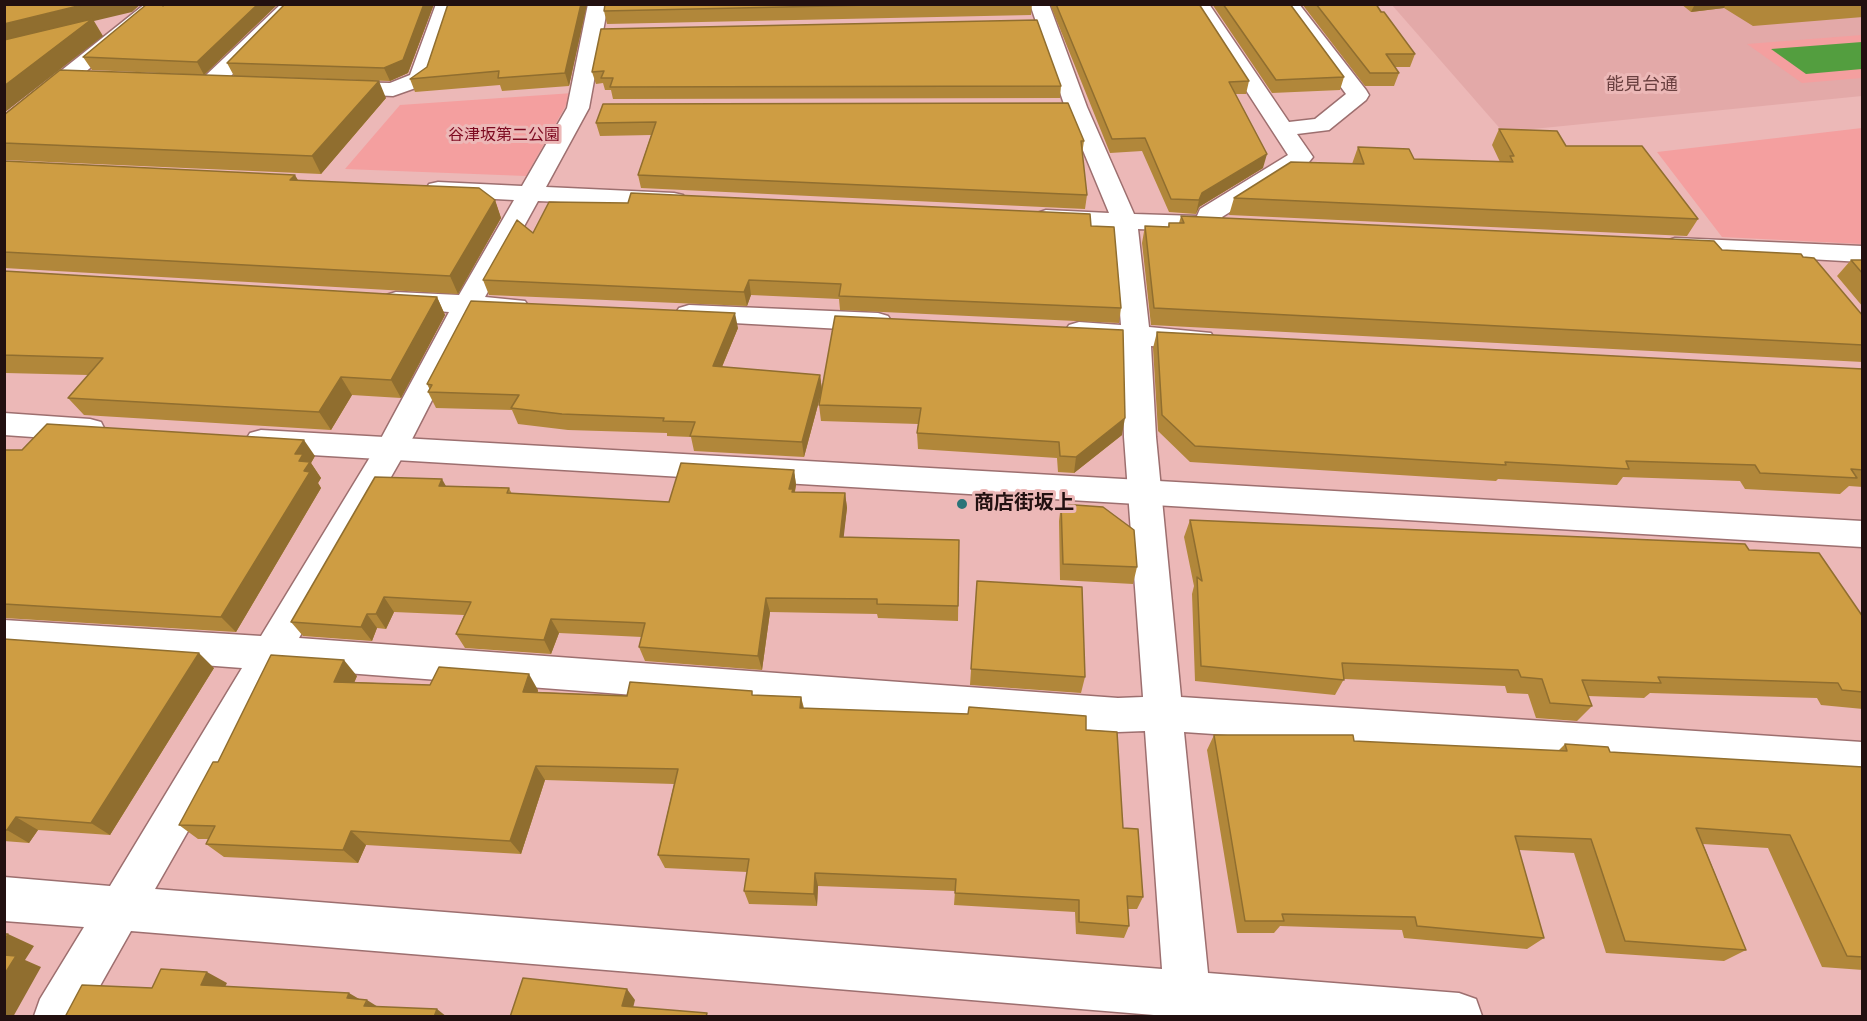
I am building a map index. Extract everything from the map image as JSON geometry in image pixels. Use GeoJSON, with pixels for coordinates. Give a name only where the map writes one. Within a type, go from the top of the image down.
{"type":"FeatureCollection","features":[{"type":"Feature","properties":{"kind":"street"},"geometry":{"type":"LineString","coordinates":[[4,128],[158,4]]}},
{"type":"Feature","properties":{"kind":"street"},"geometry":{"type":"LineString","coordinates":[[212,82],[293,4]]}},
{"type":"Feature","properties":{"kind":"street"},"geometry":{"type":"LineString","coordinates":[[314,87],[393,90],[419,79],[446,4]]}},
{"type":"Feature","properties":{"kind":"street"},"geometry":{"type":"LineString","coordinates":[[1020,217],[1223,225],[1209,214],[1301,157],[1199,4]]}},
{"type":"Feature","properties":{"kind":"street"},"geometry":{"type":"LineString","coordinates":[[1283,129],[1321,125],[1358,95],[1289,4]]}},
{"type":"Feature","properties":{"kind":"street"},"geometry":{"type":"LineString","coordinates":[[1036,17],[1064,107],[1125,221],[1137,336],[1140,437],[1188,1005]]}},
{"type":"Feature","properties":{"kind":"street"},"geometry":{"type":"LineString","coordinates":[[96,29],[141,18]]}},
{"type":"Feature","properties":{"kind":"street"},"geometry":{"type":"LineString","coordinates":[[57,1017],[166,827],[273,652],[391,449],[467,305],[532,193],[590,108],[600,23]]}},
{"type":"Feature","properties":{"kind":"street"},"geometry":{"type":"LineString","coordinates":[[68,78],[104,79]]}},
{"type":"Feature","properties":{"kind":"street"},"geometry":{"type":"LineString","coordinates":[[188,81],[235,83]]}},
{"type":"Feature","properties":{"kind":"street"},"geometry":{"type":"LineString","coordinates":[[412,187],[698,201]]}},
{"type":"Feature","properties":{"kind":"street"},"geometry":{"type":"LineString","coordinates":[[1647,244],[1863,254]]}},
{"type":"Feature","properties":{"kind":"street"},"geometry":{"type":"LineString","coordinates":[[1800,251],[1821,277]]}},
{"type":"Feature","properties":{"kind":"street"},"geometry":{"type":"LineString","coordinates":[[372,299],[539,308]]}},
{"type":"Feature","properties":{"kind":"street"},"geometry":{"type":"LineString","coordinates":[[659,313],[899,323]]}},
{"type":"Feature","properties":{"kind":"street"},"geometry":{"type":"LineString","coordinates":[[1055,330],[1228,341]]}},
{"type":"Feature","properties":{"kind":"street"},"geometry":{"type":"LineString","coordinates":[[4,424],[124,432]]}},
{"type":"Feature","properties":{"kind":"street"},"geometry":{"type":"LineString","coordinates":[[232,439],[1863,534]]}},
{"type":"Feature","properties":{"kind":"street"},"geometry":{"type":"LineString","coordinates":[[4,635],[234,652],[273,652],[1106,714],[1164,712],[1863,760]]}},
{"type":"Feature","properties":{"kind":"street"},"geometry":{"type":"LineString","coordinates":[[4,899],[1188,1005],[1459,1017]]}},
{"type":"Feature","properties":{"kind":"shaded area"},"geometry":{"type":"Polygon","coordinates":[[[1392,5],[1862,5],[1862,96],[1503,132],[1392,5]]]}},
{"type":"Feature","properties":{"kind":"shaded area"},"geometry":{"type":"Polygon","coordinates":[[[1862,42],[1862,69],[1806,74],[1771,49],[1862,42]]]}},
{"type":"Feature","properties":{"kind":"green space"},"geometry":{"type":"Polygon","coordinates":[[[1862,35],[1862,78],[1802,83],[1747,44],[1862,35]]]}},
{"type":"Feature","properties":{"kind":"green space","name":"谷津坂第二公園"},"geometry":{"type":"Polygon","coordinates":[[[573,93],[526,176],[345,169],[400,105],[573,93]]]}},
{"type":"Feature","properties":{"kind":"green space"},"geometry":{"type":"Polygon","coordinates":[[[1862,128],[1862,244],[1722,237],[1657,152],[1862,128]]]}},
{"type":"Feature","properties":{"kind":"building"},"geometry":{"type":"Polygon","coordinates":[[[4,4],[86,4],[4,24],[4,4]]]}},
{"type":"Feature","properties":{"kind":"building"},"geometry":{"type":"Polygon","coordinates":[[[147,4],[162,4],[163,6],[164,4],[258,4],[197,62],[83,57],[147,4]]]}},
{"type":"Feature","properties":{"kind":"building"},"geometry":{"type":"Polygon","coordinates":[[[285,4],[424,4],[403,60],[384,68],[227,63],[285,4]]]}},
{"type":"Feature","properties":{"kind":"building"},"geometry":{"type":"Polygon","coordinates":[[[448,4],[581,4],[565,73],[498,78],[499,71],[410,79],[427,67],[448,4]]]}},
{"type":"Feature","properties":{"kind":"building"},"geometry":{"type":"Polygon","coordinates":[[[605,4],[917,4],[604,11],[605,4]]]}},
{"type":"Feature","properties":{"kind":"building"},"geometry":{"type":"Polygon","coordinates":[[[1056,4],[1199,4],[1249,81],[1229,82],[1267,154],[1202,193],[1199,200],[1171,199],[1145,138],[1112,139],[1056,4]]]}},
{"type":"Feature","properties":{"kind":"building"},"geometry":{"type":"Polygon","coordinates":[[[1223,4],[1290,4],[1344,77],[1276,80],[1223,4]]]}},
{"type":"Feature","properties":{"kind":"building"},"geometry":{"type":"Polygon","coordinates":[[[1316,4],[1376,4],[1415,54],[1386,54],[1399,73],[1370,73],[1316,4]]]}},
{"type":"Feature","properties":{"kind":"building"},"geometry":{"type":"Polygon","coordinates":[[[92,19],[4,86],[4,40],[92,19]]]}},
{"type":"Feature","properties":{"kind":"building"},"geometry":{"type":"Polygon","coordinates":[[[1037,20],[1061,86],[610,87],[613,78],[601,78],[604,71],[592,72],[601,29],[1037,20]]]}},
{"type":"Feature","properties":{"kind":"building"},"geometry":{"type":"Polygon","coordinates":[[[60,70],[379,81],[312,156],[4,143],[4,115],[60,70]]]}},
{"type":"Feature","properties":{"kind":"building"},"geometry":{"type":"Polygon","coordinates":[[[1068,103],[1084,141],[1081,141],[1087,195],[638,175],[656,122],[596,123],[603,104],[1068,103]]]}},
{"type":"Feature","properties":{"kind":"building"},"geometry":{"type":"Polygon","coordinates":[[[1499,129],[1557,131],[1566,146],[1642,146],[1698,219],[1234,198],[1291,162],[1364,164],[1358,147],[1409,149],[1414,159],[1513,162],[1510,156],[1514,156],[1499,129]]]}},
{"type":"Feature","properties":{"kind":"building"},"geometry":{"type":"Polygon","coordinates":[[[4,161],[295,175],[290,180],[479,188],[495,200],[450,276],[4,252],[4,161]]]}},
{"type":"Feature","properties":{"kind":"building"},"geometry":{"type":"Polygon","coordinates":[[[631,193],[1090,214],[1091,226],[1114,227],[1121,308],[839,296],[841,284],[749,280],[744,292],[483,280],[517,220],[533,233],[549,202],[628,203],[631,193]]]}},
{"type":"Feature","properties":{"kind":"building"},"geometry":{"type":"Polygon","coordinates":[[[1181,216],[1714,241],[1722,250],[1801,254],[1803,257],[1814,258],[1863,316],[1863,345],[1154,308],[1145,226],[1169,227],[1169,223],[1184,223],[1181,216]]]}},
{"type":"Feature","properties":{"kind":"building"},"geometry":{"type":"Polygon","coordinates":[[[1851,260],[1863,260],[1863,274],[1851,260]]]}},
{"type":"Feature","properties":{"kind":"building"},"geometry":{"type":"Polygon","coordinates":[[[4,271],[437,297],[391,380],[341,377],[319,412],[68,398],[103,358],[4,355],[4,271]]]}},
{"type":"Feature","properties":{"kind":"building"},"geometry":{"type":"Polygon","coordinates":[[[471,301],[735,313],[713,366],[820,375],[802,442],[690,436],[695,422],[663,421],[664,418],[562,414],[511,408],[519,395],[428,392],[432,385],[427,384],[471,301]]]}},
{"type":"Feature","properties":{"kind":"building"},"geometry":{"type":"Polygon","coordinates":[[[835,316],[1123,330],[1125,418],[1076,457],[1060,456],[1059,442],[917,433],[921,408],[819,405],[835,316]]]}},
{"type":"Feature","properties":{"kind":"building"},"geometry":{"type":"Polygon","coordinates":[[[1157,332],[1863,369],[1863,470],[1851,469],[1857,478],[1760,473],[1755,465],[1626,461],[1629,469],[1505,462],[1506,465],[1195,446],[1162,415],[1157,332]]]}},
{"type":"Feature","properties":{"kind":"building"},"geometry":{"type":"Polygon","coordinates":[[[47,424],[304,440],[295,454],[303,454],[299,461],[310,462],[304,471],[310,472],[221,617],[4,604],[4,450],[22,450],[47,424]]]}},
{"type":"Feature","properties":{"kind":"building"},"geometry":{"type":"Polygon","coordinates":[[[681,463],[794,470],[789,489],[793,489],[792,492],[845,493],[840,537],[959,540],[958,606],[877,604],[877,599],[766,598],[758,656],[639,647],[645,623],[551,619],[544,640],[456,634],[471,602],[384,597],[376,614],[367,614],[361,627],[291,622],[375,477],[442,479],[439,486],[509,488],[507,493],[669,502],[681,463]]]}},
{"type":"Feature","properties":{"kind":"building"},"geometry":{"type":"Polygon","coordinates":[[[1061,504],[1103,507],[1134,530],[1137,567],[1063,564],[1061,504]]]}},
{"type":"Feature","properties":{"kind":"building"},"geometry":{"type":"Polygon","coordinates":[[[1190,520],[1745,544],[1749,550],[1819,553],[1863,617],[1863,692],[1842,690],[1838,683],[1658,677],[1661,683],[1582,680],[1592,706],[1550,703],[1542,679],[1521,677],[1518,670],[1342,663],[1344,680],[1201,666],[1197,577],[1202,581],[1190,520]]]}},
{"type":"Feature","properties":{"kind":"building"},"geometry":{"type":"Polygon","coordinates":[[[977,581],[1082,587],[1085,677],[971,669],[977,581]]]}},
{"type":"Feature","properties":{"kind":"building"},"geometry":{"type":"Polygon","coordinates":[[[4,639],[199,653],[91,823],[16,817],[7,830],[4,830],[4,639]]]}},
{"type":"Feature","properties":{"kind":"building"},"geometry":{"type":"Polygon","coordinates":[[[271,655],[344,660],[334,682],[430,685],[439,667],[529,674],[523,692],[627,696],[630,682],[752,691],[752,695],[801,697],[800,708],[968,714],[969,707],[1086,716],[1086,730],[1117,732],[1123,828],[1138,829],[1143,897],[1127,896],[1129,926],[1079,922],[1079,900],[955,893],[956,879],[815,873],[814,894],[744,891],[749,859],[658,855],[678,769],[536,766],[510,841],[351,831],[343,850],[206,844],[215,826],[179,825],[213,762],[218,762],[271,655]]]}},
{"type":"Feature","properties":{"kind":"building"},"geometry":{"type":"Polygon","coordinates":[[[1214,735],[1353,735],[1354,741],[1567,751],[1565,744],[1608,747],[1610,752],[1863,767],[1863,957],[1847,956],[1790,835],[1696,828],[1746,950],[1625,941],[1591,839],[1515,836],[1544,938],[1417,926],[1415,917],[1282,914],[1284,921],[1245,921],[1214,735]]]}},
{"type":"Feature","properties":{"kind":"building"},"geometry":{"type":"Polygon","coordinates":[[[4,955],[16,956],[4,975],[4,955]]]}},
{"type":"Feature","properties":{"kind":"building"},"geometry":{"type":"Polygon","coordinates":[[[161,969],[207,972],[201,985],[349,993],[347,998],[367,1000],[364,1006],[437,1009],[434,1017],[65,1017],[82,985],[152,988],[161,969]]]}},
{"type":"Feature","properties":{"kind":"building"},"geometry":{"type":"Polygon","coordinates":[[[523,978],[627,989],[622,1006],[707,1013],[706,1017],[510,1017],[523,978]]]}},
{"type":"Feature","properties":{"kind":"place","name":"商店街坂上"},"geometry":{"type":"Point","coordinates":[962,504]}},
{"type":"Feature","properties":{"kind":"district","name":"能見台通"},"geometry":{"type":"Point","coordinates":[1642,85]}}]}
